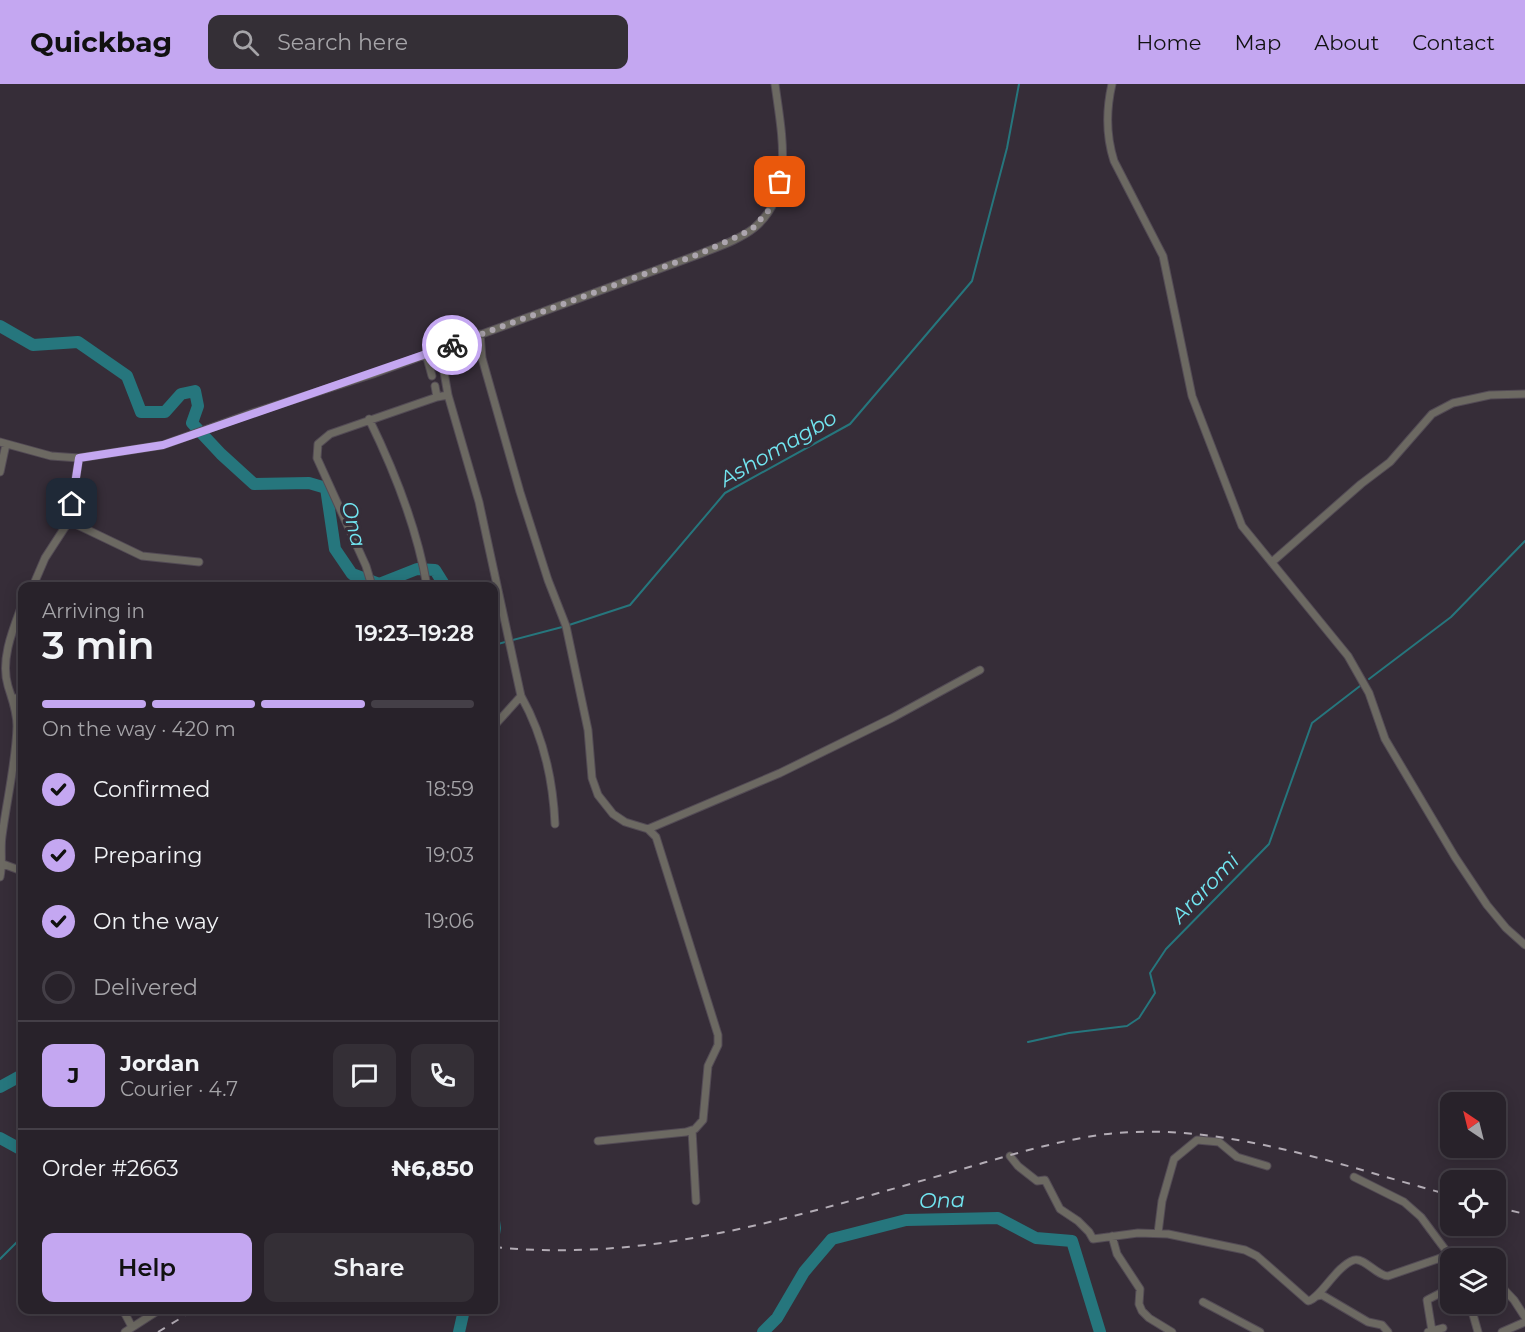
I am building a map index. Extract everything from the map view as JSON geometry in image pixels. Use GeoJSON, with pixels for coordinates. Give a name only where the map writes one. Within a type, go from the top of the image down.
{"type":"FeatureCollection","features":[{"type":"Feature","properties":{"kind":"street"},"geometry":{"type":"LineString","coordinates":[[0,472],[3,443],[51,456],[79,458],[148,449],[192,436],[440,349],[699,254],[753,228],[775,199],[782,172],[775,84]]}},
{"type":"Feature","properties":{"kind":"street"},"geometry":{"type":"LineString","coordinates":[[1112,84],[1108,101],[1110,146],[1114,161],[1164,256],[1192,396],[1242,526],[1304,605],[1348,656],[1369,693],[1385,739],[1455,857],[1487,905],[1506,928],[1525,945]]}},
{"type":"Feature","properties":{"kind":"street"},"geometry":{"type":"LineString","coordinates":[[480,334],[482,358],[520,492],[548,580],[566,626],[588,730],[589,761],[598,795],[613,814],[626,822],[648,829],[656,837],[718,1035],[718,1045],[708,1066],[703,1120],[692,1130],[598,1141]]}},
{"type":"Feature","properties":{"kind":"street"},"geometry":{"type":"LineString","coordinates":[[440,349],[448,395],[479,502],[496,582]]}},
{"type":"Feature","properties":{"kind":"street"},"geometry":{"type":"LineString","coordinates":[[426,354],[432,376]]}},
{"type":"Feature","properties":{"kind":"street"},"geometry":{"type":"LineString","coordinates":[[435,386],[437,397]]}},
{"type":"Feature","properties":{"kind":"street"},"geometry":{"type":"LineString","coordinates":[[1272,562],[1360,484],[1390,462],[1432,414],[1454,403],[1490,395],[1525,394]]}},
{"type":"Feature","properties":{"kind":"street"},"geometry":{"type":"LineString","coordinates":[[371,582],[362,557],[317,458],[318,444],[323,438],[369,419],[448,395]]}},
{"type":"Feature","properties":{"kind":"street"},"geometry":{"type":"LineString","coordinates":[[369,419],[411,520],[426,582]]}},
{"type":"Feature","properties":{"kind":"street"},"geometry":{"type":"LineString","coordinates":[[35,582],[45,558],[69,521],[79,458]]}},
{"type":"Feature","properties":{"kind":"street"},"geometry":{"type":"LineString","coordinates":[[69,521],[142,556],[199,562]]}},
{"type":"Feature","properties":{"kind":"street"},"geometry":{"type":"LineString","coordinates":[[498,590],[521,696],[534,722],[552,778],[555,824]]}},
{"type":"Feature","properties":{"kind":"street"},"geometry":{"type":"LineString","coordinates":[[0,877],[3,864],[1,839],[17,725],[13,698],[4,684],[7,653],[18,618]]}},
{"type":"Feature","properties":{"kind":"street"},"geometry":{"type":"LineString","coordinates":[[648,829],[780,773],[892,718],[980,670]]}},
{"type":"Feature","properties":{"kind":"street"},"geometry":{"type":"LineString","coordinates":[[498,722],[521,696]]}},
{"type":"Feature","properties":{"kind":"street"},"geometry":{"type":"LineString","coordinates":[[13,698],[18,698]]}},
{"type":"Feature","properties":{"kind":"street"},"geometry":{"type":"LineString","coordinates":[[3,864],[18,870]]}},
{"type":"Feature","properties":{"kind":"street"},"geometry":{"type":"LineString","coordinates":[[692,1130],[696,1201]]}},
{"type":"Feature","properties":{"kind":"street"},"geometry":{"type":"LineString","coordinates":[[1158,1233],[1162,1201],[1174,1159],[1197,1140],[1219,1142],[1237,1157],[1267,1166]]}},
{"type":"Feature","properties":{"kind":"street"},"geometry":{"type":"LineString","coordinates":[[1010,1156],[1018,1166],[1037,1181],[1045,1180],[1060,1209],[1078,1221],[1093,1239],[1158,1233],[1179,1235],[1250,1252],[1308,1301],[1322,1295],[1368,1322],[1382,1325],[1388,1332]]}},
{"type":"Feature","properties":{"kind":"street"},"geometry":{"type":"LineString","coordinates":[[1354,1177],[1404,1202],[1421,1217],[1443,1248]]}},
{"type":"Feature","properties":{"kind":"street"},"geometry":{"type":"LineString","coordinates":[[1112,1236],[1117,1254],[1140,1289],[1139,1304],[1142,1311],[1172,1332]]}},
{"type":"Feature","properties":{"kind":"street"},"geometry":{"type":"LineString","coordinates":[[1317,1296],[1331,1276],[1356,1260],[1381,1275],[1388,1276],[1440,1260]]}},
{"type":"Feature","properties":{"kind":"street"},"geometry":{"type":"LineString","coordinates":[[1506,1292],[1525,1317]]}},
{"type":"Feature","properties":{"kind":"street"},"geometry":{"type":"LineString","coordinates":[[1440,1293],[1427,1300],[1430,1331],[1443,1328]]}},
{"type":"Feature","properties":{"kind":"street"},"geometry":{"type":"LineString","coordinates":[[1203,1302],[1260,1332]]}},
{"type":"Feature","properties":{"kind":"street"},"geometry":{"type":"LineString","coordinates":[[125,1314],[132,1327]]}},
{"type":"Feature","properties":{"kind":"street"},"geometry":{"type":"LineString","coordinates":[[125,1332],[153,1314]]}},
{"type":"Feature","properties":{"kind":"street"},"geometry":{"type":"LineString","coordinates":[[1473,1314],[1478,1332]]}},
{"type":"Feature","properties":{"kind":"street"},"geometry":{"type":"LineString","coordinates":[[1502,1332],[1525,1322]]}},
{"type":"Feature","properties":{"kind":"waterway","name":"Ashomagbo"},"geometry":{"type":"LineString","coordinates":[[498,644],[566,626],[630,605],[725,493],[850,424],[972,281],[1007,148],[1019,84]]}},
{"type":"Feature","properties":{"kind":"waterway","name":"Ona"},"geometry":{"type":"LineString","coordinates":[[0,326],[33,345],[78,342],[127,376],[141,412],[165,412],[181,394],[195,391],[198,406],[192,423],[254,484],[309,483],[326,488],[335,549],[352,574],[374,582]]}},
{"type":"Feature","properties":{"kind":"waterway","name":"Araromi"},"geometry":{"type":"LineString","coordinates":[[1369,679],[1451,617],[1525,541]]}},
{"type":"Feature","properties":{"kind":"waterway","name":"Ona"},"geometry":{"type":"LineString","coordinates":[[384,582],[417,569],[435,570],[442,582]]}},
{"type":"Feature","properties":{"kind":"waterway","name":"Araromi"},"geometry":{"type":"LineString","coordinates":[[1028,1042],[1069,1033],[1127,1026],[1139,1018],[1155,993],[1150,973],[1166,949],[1269,844],[1312,723],[1360,686]]}},
{"type":"Feature","properties":{"kind":"waterway","name":"Ona"},"geometry":{"type":"LineString","coordinates":[[0,1087],[18,1077]]}},
{"type":"Feature","properties":{"kind":"waterway","name":"Ona"},"geometry":{"type":"LineString","coordinates":[[0,1138],[18,1148]]}},
{"type":"Feature","properties":{"kind":"waterway","name":"Ona"},"geometry":{"type":"LineString","coordinates":[[763,1332],[777,1318],[804,1272],[832,1239],[906,1220],[998,1218],[1036,1238],[1072,1241],[1100,1332]]}},
{"type":"Feature","properties":{"kind":"waterway"},"geometry":{"type":"LineString","coordinates":[[0,1259],[18,1241]]}},
{"type":"Feature","properties":{"kind":"waterway","name":"Ona"},"geometry":{"type":"LineString","coordinates":[[459,1332],[463,1314]]}},
{"type":"Feature","properties":{"kind":"railway"},"geometry":{"type":"LineString","coordinates":[[498,1247],[552,1250],[610,1248],[721,1233],[831,1206],[1040,1147],[1099,1135],[1143,1132],[1188,1133],[1277,1148],[1440,1192]]}},
{"type":"Feature","properties":{"kind":"railway"},"geometry":{"type":"LineString","coordinates":[[1506,1209],[1525,1214]]}},
{"type":"Feature","properties":{"kind":"railway"},"geometry":{"type":"LineString","coordinates":[[158,1332],[187,1314]]}},
{"type":"Feature","properties":{"kind":"way so far"},"geometry":{"type":"LineString","coordinates":[[452,345],[721,245],[753,228],[762,220],[775,199],[780,182]]}},
{"type":"Feature","properties":{"kind":"route"},"geometry":{"type":"LineString","coordinates":[[72,504],[79,458],[104,453],[133,452],[163,445],[452,345]]}}]}
